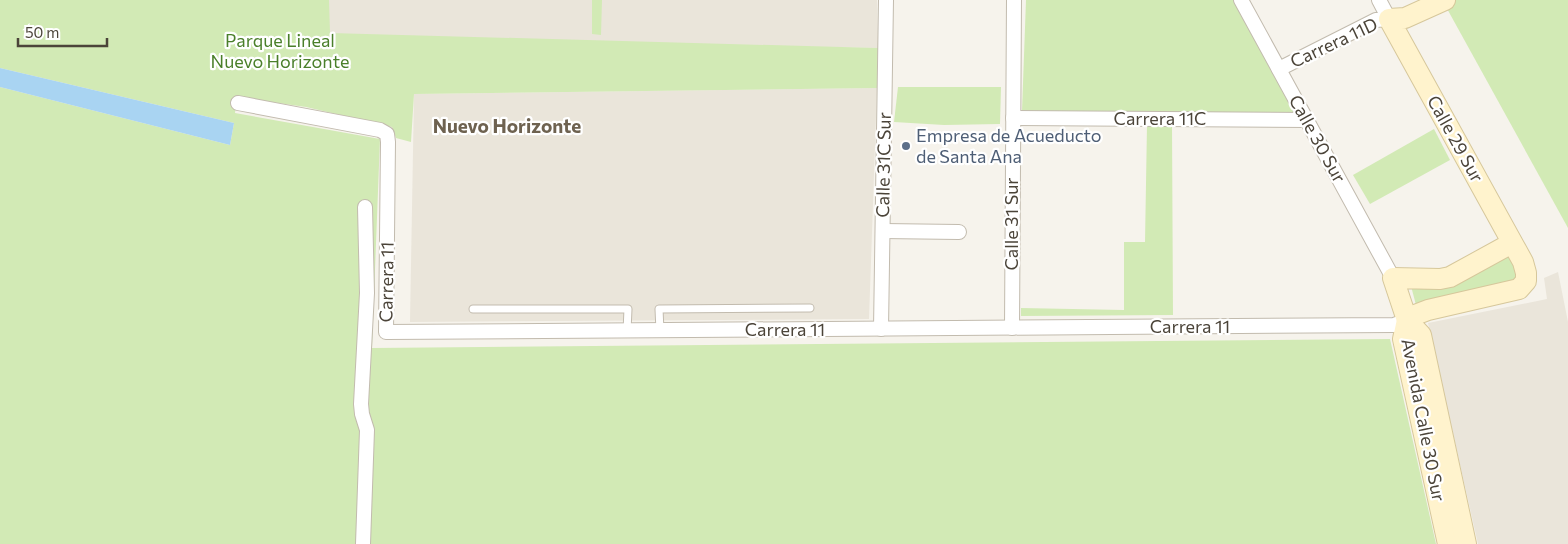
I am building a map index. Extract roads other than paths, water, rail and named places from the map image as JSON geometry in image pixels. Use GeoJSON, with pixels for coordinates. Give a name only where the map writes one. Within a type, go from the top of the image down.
{"type":"FeatureCollection","features":[{"type":"Feature","properties":{"kind":"street","name":"Calle 31C Sur"},"geometry":{"type":"LineString","coordinates":[[881,329],[886,0]]}},
{"type":"Feature","properties":{"kind":"street","name":"Calle 31 Sur"},"geometry":{"type":"LineString","coordinates":[[1012,328],[1014,0]]}},
{"type":"Feature","properties":{"kind":"street","name":"Calle 30 Sur"},"geometry":{"type":"LineString","coordinates":[[1241,0],[1393,278]]}},
{"type":"Feature","properties":{"kind":"street","name":"Calle 29 Sur"},"geometry":{"type":"LineString","coordinates":[[1378,0],[1523,262],[1526,281]]}},
{"type":"Feature","properties":{"kind":"street","name":"Carrera 11D"},"geometry":{"type":"LineString","coordinates":[[1279,69],[1376,20],[1405,18],[1445,0]]}},
{"type":"Feature","properties":{"kind":"street","name":"Carrera 11"},"geometry":{"type":"LineString","coordinates":[[238,103],[380,130],[387,134],[386,332],[1394,325],[1428,310],[1519,289],[1526,281]]}},
{"type":"Feature","properties":{"kind":"street","name":"Carrera 11C"},"geometry":{"type":"LineString","coordinates":[[1013,118],[1307,120]]}},
{"type":"Feature","properties":{"kind":"street"},"geometry":{"type":"LineString","coordinates":[[363,544],[367,430],[361,404],[367,292],[365,207]]}},
{"type":"Feature","properties":{"kind":"street"},"geometry":{"type":"LineString","coordinates":[[883,231],[959,232]]}},
{"type":"Feature","properties":{"kind":"street"},"geometry":{"type":"LineString","coordinates":[[1407,320],[1393,278],[1450,277],[1512,243]]}},
{"type":"Feature","properties":{"kind":"street","name":"Avenida Calle 30 Sur"},"geometry":{"type":"LineString","coordinates":[[1407,320],[1403,339],[1448,544]]}},
{"type":"Feature","properties":{"kind":"street","name":"Avenida Calle 30 Sur"},"geometry":{"type":"LineString","coordinates":[[1407,320],[1421,335],[1466,544]]}},
{"type":"Feature","properties":{"kind":"lane"},"geometry":{"type":"LineString","coordinates":[[660,330],[659,309],[810,308]]}},
{"type":"Feature","properties":{"kind":"lane"},"geometry":{"type":"LineString","coordinates":[[473,309],[628,309],[627,331]]}},
{"type":"Feature","properties":{"kind":"water"},"geometry":{"type":"Polygon","coordinates":[[[0,68],[234,123],[230,145],[0,87],[0,68]]]}},
{"type":"Feature","properties":{"kind":"place","name":"Empresa de Acueducto de Santa Ana"},"geometry":{"type":"Point","coordinates":[906,146]}},
{"type":"Feature","properties":{"kind":"district","name":"Nuevo Horizonte"},"geometry":{"type":"Point","coordinates":[507,126]}},
{"type":"Feature","properties":{"kind":"park label","name":"Parque Lineal Nuevo Horizonte"},"geometry":{"type":"Point","coordinates":[280,51]}}]}
